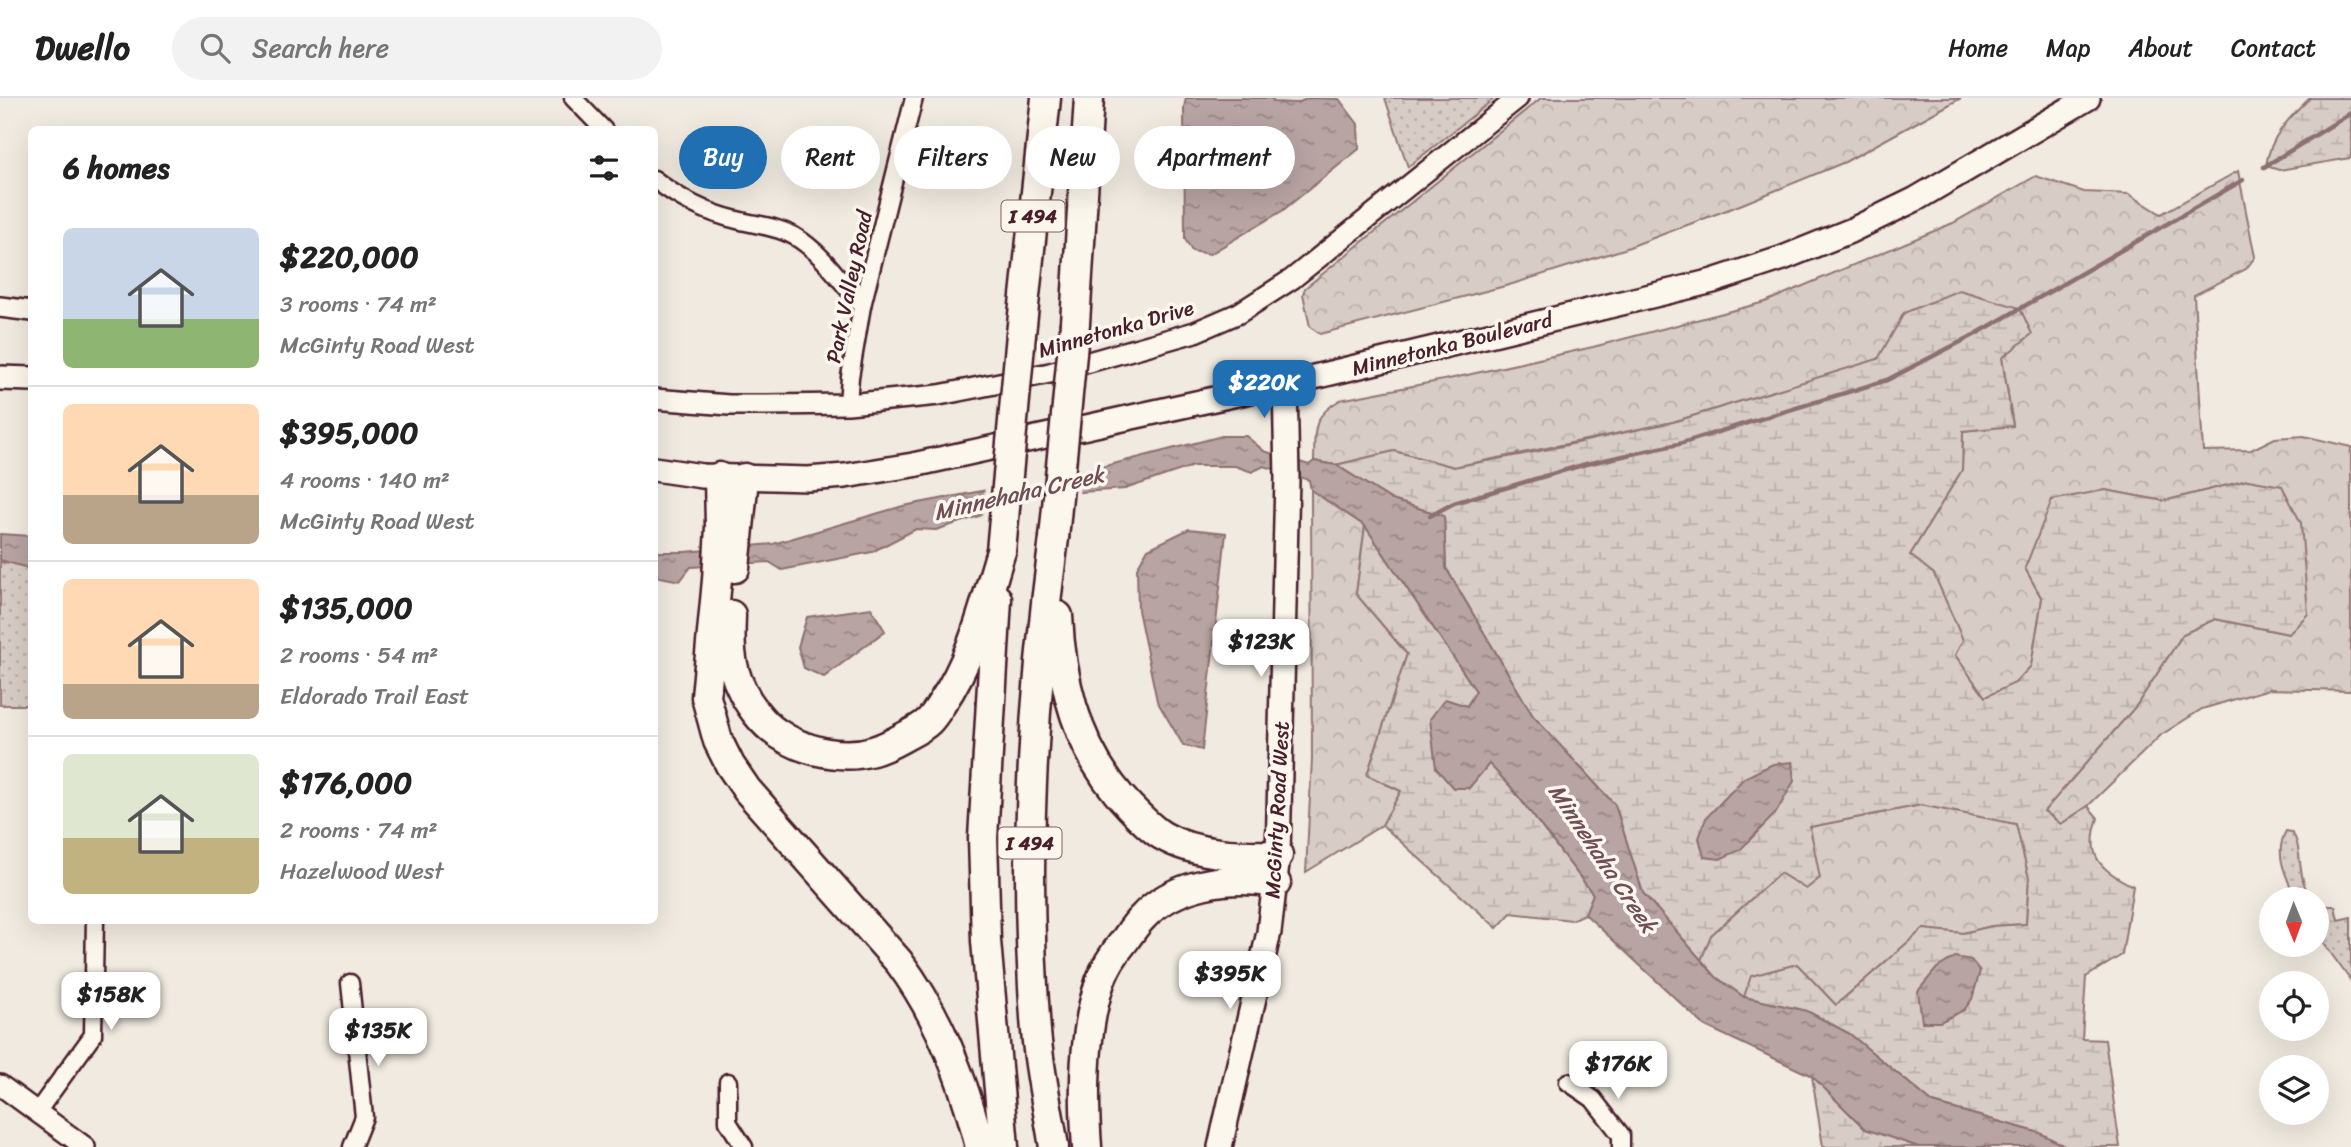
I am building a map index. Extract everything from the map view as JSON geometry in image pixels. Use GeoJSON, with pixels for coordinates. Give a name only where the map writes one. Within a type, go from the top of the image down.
{"type":"FeatureCollection","features":[{"type":"Feature","properties":{"kind":"highway","name":"I 494"},"geometry":{"type":"LineString","coordinates":[[1004,1147],[986,941],[983,838],[1000,551],[1046,98]]}},
{"type":"Feature","properties":{"kind":"highway","name":"I 494"},"geometry":{"type":"LineString","coordinates":[[1054,1147],[1036,1033],[1029,880],[1033,728],[1075,323],[1089,98]]}},
{"type":"Feature","properties":{"kind":"highway"},"geometry":{"type":"LineString","coordinates":[[731,477],[733,586],[730,652],[741,688],[763,721],[777,733],[830,754],[850,755],[873,751],[913,733],[930,720],[956,683],[968,655],[1000,551]]}},
{"type":"Feature","properties":{"kind":"highway"},"geometry":{"type":"LineString","coordinates":[[731,477],[720,527],[706,697],[718,741],[747,790],[906,970],[934,1015],[952,1057],[980,1147]]}},
{"type":"Feature","properties":{"kind":"highway"},"geometry":{"type":"LineString","coordinates":[[1054,538],[1060,654],[1067,693],[1079,731],[1114,791],[1163,836],[1199,849],[1238,856],[1278,855]]}},
{"type":"Feature","properties":{"kind":"highway"},"geometry":{"type":"LineString","coordinates":[[1087,1147],[1086,1068],[1090,1020],[1101,978],[1118,948],[1142,918],[1166,899],[1205,884],[1229,880],[1276,883]]}},
{"type":"Feature","properties":{"kind":"main road","name":"Minnetonka Boulevard"},"geometry":{"type":"LineString","coordinates":[[658,469],[731,477],[845,476],[913,465],[1285,383],[1701,284],[1783,258],[1850,231],[1916,199],[2088,98]]}},
{"type":"Feature","properties":{"kind":"main road"},"geometry":{"type":"LineString","coordinates":[[0,377],[28,379]]}},
{"type":"Feature","properties":{"kind":"main road","name":"McGinty Road West"},"geometry":{"type":"LineString","coordinates":[[1220,1147],[1256,996],[1276,883],[1287,478],[1285,383]]}},
{"type":"Feature","properties":{"kind":"street"},"geometry":{"type":"LineString","coordinates":[[573,98],[600,126]]}},
{"type":"Feature","properties":{"kind":"street","name":"Park Valley Road"},"geometry":{"type":"LineString","coordinates":[[848,404],[862,306],[914,98]]}},
{"type":"Feature","properties":{"kind":"street","name":"Minnetonka Drive"},"geometry":{"type":"LineString","coordinates":[[658,399],[729,405],[848,404],[939,395],[1050,373],[1195,332],[1239,313],[1292,279],[1518,98]]}},
{"type":"Feature","properties":{"kind":"street"},"geometry":{"type":"LineString","coordinates":[[658,182],[701,208],[792,235],[813,248],[862,306]]}},
{"type":"Feature","properties":{"kind":"street"},"geometry":{"type":"LineString","coordinates":[[0,307],[28,310]]}},
{"type":"Feature","properties":{"kind":"street"},"geometry":{"type":"LineString","coordinates":[[37,1112],[93,1035],[95,924]]}},
{"type":"Feature","properties":{"kind":"street"},"geometry":{"type":"LineString","coordinates":[[350,983],[364,1117],[352,1147]]}},
{"type":"Feature","properties":{"kind":"street"},"geometry":{"type":"LineString","coordinates":[[728,1082],[728,1122],[744,1147]]}},
{"type":"Feature","properties":{"kind":"street"},"geometry":{"type":"LineString","coordinates":[[1568,1082],[1593,1099],[1621,1136],[1621,1147]]}},
{"type":"Feature","properties":{"kind":"street"},"geometry":{"type":"LineString","coordinates":[[0,1086],[85,1147]]}},
{"type":"Feature","properties":{"kind":"green space"},"geometry":{"type":"Polygon","coordinates":[[[1385,98],[1495,98],[1408,167],[1385,98]]]}},
{"type":"Feature","properties":{"kind":"green space"},"geometry":{"type":"Polygon","coordinates":[[[1541,98],[1961,98],[1845,162],[1624,249],[1509,285],[1320,334],[1310,327],[1303,294],[1305,288],[1541,98]]]}},
{"type":"Feature","properties":{"kind":"green space"},"geometry":{"type":"Polygon","coordinates":[[[2310,98],[2351,98],[2351,158],[2279,170],[2266,166],[2276,137],[2288,120],[2310,98]]]}},
{"type":"Feature","properties":{"kind":"green space"},"geometry":{"type":"Polygon","coordinates":[[[2238,171],[2255,257],[2246,269],[2194,295],[2203,451],[2251,450],[2275,438],[2304,436],[2351,447],[2351,691],[2269,689],[2202,709],[2161,735],[2088,806],[2061,824],[2044,811],[2136,706],[2183,634],[2215,619],[2288,634],[2248,480],[2164,501],[2105,490],[2025,568],[2042,599],[2031,666],[2015,684],[1985,697],[1955,655],[1910,555],[1962,470],[1963,431],[2013,425],[2002,358],[1904,313],[1879,359],[1673,422],[1454,467],[1394,451],[1336,465],[1314,461],[1316,425],[1324,412],[1340,400],[1593,347],[1765,302],[1953,223],[2036,176],[2084,192],[2129,194],[2161,214],[2238,171]]]}},
{"type":"Feature","properties":{"kind":"green space"},"geometry":{"type":"Polygon","coordinates":[[[1959,290],[2020,308],[2032,334],[2002,358],[2013,426],[1963,431],[1962,470],[1910,555],[1934,574],[1963,640],[1955,655],[1985,697],[2015,683],[2031,666],[2042,599],[2025,568],[2052,500],[2105,490],[2164,501],[2248,480],[2282,486],[2301,523],[2308,614],[2289,634],[2215,619],[2183,634],[2136,706],[2044,811],[2061,824],[2088,806],[2098,818],[2093,842],[2098,860],[2112,874],[2133,886],[2122,955],[2086,977],[2082,1039],[2105,1040],[2120,1147],[2066,1147],[2040,1133],[1933,1103],[1850,1034],[1807,1011],[1744,997],[1751,976],[1797,964],[1836,1005],[1923,929],[1963,933],[1992,926],[2026,924],[2029,878],[2016,824],[1921,805],[1810,827],[1820,878],[1806,889],[1780,873],[1711,935],[1701,960],[1643,893],[1615,805],[1533,716],[1446,568],[1444,516],[1392,500],[1336,465],[1394,451],[1454,467],[1673,422],[1878,359],[1904,313],[1959,290]]]}},
{"type":"Feature","properties":{"kind":"green space"},"geometry":{"type":"Polygon","coordinates":[[[1311,490],[1365,526],[1356,594],[1407,654],[1367,775],[1401,791],[1382,825],[1306,872],[1312,759],[1311,490]]]}},
{"type":"Feature","properties":{"kind":"green space"},"geometry":{"type":"Polygon","coordinates":[[[1365,526],[1476,691],[1467,706],[1469,788],[1489,763],[1511,787],[1593,894],[1585,914],[1571,920],[1511,913],[1497,928],[1382,825],[1401,791],[1367,775],[1407,654],[1356,594],[1365,526]]]}},
{"type":"Feature","properties":{"kind":"green space"},"geometry":{"type":"Polygon","coordinates":[[[0,562],[28,564],[28,705],[0,705],[0,562]]]}},
{"type":"Feature","properties":{"kind":"green space"},"geometry":{"type":"Polygon","coordinates":[[[1921,805],[2016,824],[2029,878],[2026,924],[1992,926],[1963,933],[1923,929],[1836,1005],[1797,964],[1752,976],[1744,997],[1716,977],[1701,960],[1711,935],[1780,873],[1806,888],[1810,827],[1921,805]]]}},
{"type":"Feature","properties":{"kind":"green space"},"geometry":{"type":"Polygon","coordinates":[[[2286,831],[2295,837],[2305,887],[2291,887],[2281,857],[2282,840],[2286,831]]]}},
{"type":"Feature","properties":{"kind":"green space"},"geometry":{"type":"Polygon","coordinates":[[[2329,906],[2335,906],[2338,920],[2351,917],[2351,981],[2329,951],[2329,906]]]}},
{"type":"Feature","properties":{"kind":"green space"},"geometry":{"type":"Polygon","coordinates":[[[1812,1076],[1865,1129],[1919,1147],[1823,1147],[1812,1076]]]}},
{"type":"Feature","properties":{"kind":"water"},"geometry":{"type":"Polygon","coordinates":[[[1186,98],[1271,98],[1274,102],[1297,103],[1309,98],[1339,99],[1358,124],[1359,149],[1282,211],[1210,254],[1192,251],[1185,239],[1185,189],[1295,189],[1295,126],[1184,126],[1186,98]]]}},
{"type":"Feature","properties":{"kind":"water","name":"Minnehaha Creek"},"geometry":{"type":"Polygon","coordinates":[[[1222,436],[1246,436],[1264,451],[1309,465],[1314,461],[1336,465],[1392,500],[1444,516],[1446,568],[1533,716],[1615,805],[1643,893],[1716,977],[1744,997],[1807,1011],[1850,1034],[1933,1103],[2040,1133],[2066,1147],[1919,1147],[1865,1129],[1812,1076],[1705,1026],[1585,914],[1593,894],[1511,787],[1489,764],[1469,788],[1453,788],[1436,768],[1430,719],[1445,699],[1467,706],[1476,691],[1365,526],[1311,490],[1309,480],[1264,466],[1252,472],[1235,466],[1193,466],[1125,489],[1080,492],[982,515],[936,530],[916,529],[872,552],[782,570],[769,562],[691,567],[680,581],[658,577],[658,552],[773,544],[903,506],[1082,472],[1222,436]]]}},
{"type":"Feature","properties":{"kind":"water"},"geometry":{"type":"Polygon","coordinates":[[[1189,529],[1226,533],[1202,750],[1183,745],[1157,701],[1138,610],[1137,568],[1148,549],[1189,529]]]}},
{"type":"Feature","properties":{"kind":"water"},"geometry":{"type":"Polygon","coordinates":[[[0,534],[28,536],[28,568],[0,560],[0,534]]]}},
{"type":"Feature","properties":{"kind":"water"},"geometry":{"type":"Polygon","coordinates":[[[871,608],[885,631],[824,677],[804,668],[798,647],[807,617],[871,608]]]}},
{"type":"Feature","properties":{"kind":"water"},"geometry":{"type":"Polygon","coordinates":[[[1792,762],[1794,781],[1776,813],[1740,850],[1720,859],[1704,857],[1699,838],[1706,818],[1744,778],[1773,764],[1792,762]]]}},
{"type":"Feature","properties":{"kind":"water"},"geometry":{"type":"Polygon","coordinates":[[[1955,957],[1971,960],[1980,971],[1972,999],[1964,1010],[1940,1022],[1922,1022],[1918,991],[1937,968],[1955,957]]]}},
{"type":"Feature","properties":{"kind":"pier"},"geometry":{"type":"Polygon","coordinates":[[[1081,469],[1079,496],[982,519],[985,487],[1081,469]]]}},
{"type":"Feature","properties":{"kind":"waterway"},"geometry":{"type":"LineString","coordinates":[[2264,167],[2351,113]]}},
{"type":"Feature","properties":{"kind":"waterway"},"geometry":{"type":"LineString","coordinates":[[1430,516],[1454,503],[1586,464],[1679,444],[1887,380],[1976,334],[2243,180]]}}]}
